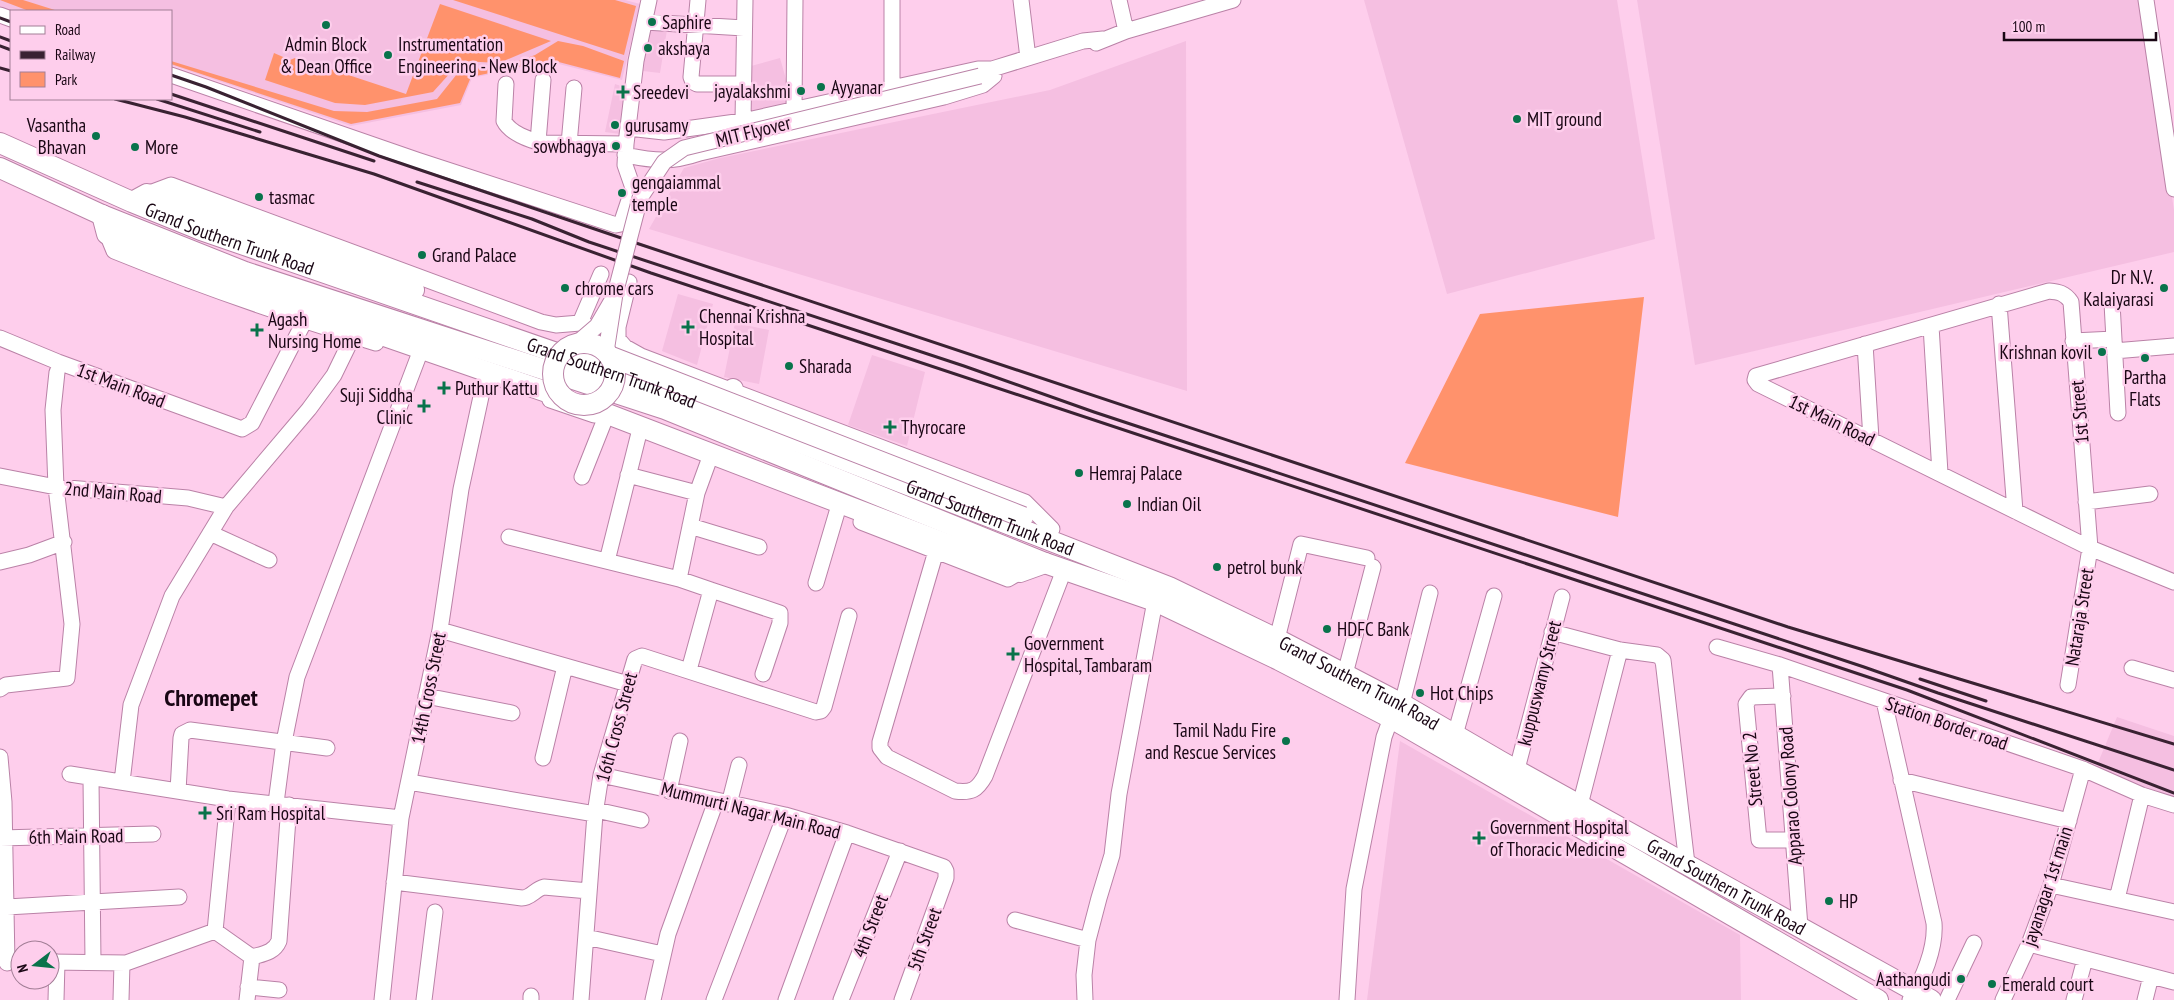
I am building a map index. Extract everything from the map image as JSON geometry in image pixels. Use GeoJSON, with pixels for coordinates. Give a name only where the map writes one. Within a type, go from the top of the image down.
{"type":"FeatureCollection","features":[{"type":"Feature","properties":{"kind":"main road","name":"Grand Southern Trunk Road"},"geometry":{"type":"LineString","coordinates":[[0,143],[139,198],[201,230],[672,393],[1055,536],[1169,587],[1345,674],[1396,711],[1878,1000]]}},
{"type":"Feature","properties":{"kind":"main road","name":"Grand Southern Trunk Road"},"geometry":{"type":"LineString","coordinates":[[0,168],[105,225],[665,409],[1045,563],[1155,601],[1280,660],[1396,711],[1455,734],[1800,927],[1919,997]]}},
{"type":"Feature","properties":{"kind":"main road"},"geometry":{"type":"LineString","coordinates":[[139,198],[172,202],[573,346],[592,344],[611,349],[1023,517],[1055,536]]}},
{"type":"Feature","properties":{"kind":"main road"},"geometry":{"type":"LineString","coordinates":[[105,225],[148,251],[260,293],[564,398],[570,402],[584,405],[1015,570],[1045,563]]}},
{"type":"Feature","properties":{"kind":"main road"},"geometry":{"type":"LineString","coordinates":[[564,398],[554,381],[554,371],[556,361],[562,353],[573,346]]}},
{"type":"Feature","properties":{"kind":"main road"},"geometry":{"type":"LineString","coordinates":[[584,405],[602,400],[614,384],[615,375],[611,349]]}},
{"type":"Feature","properties":{"kind":"main road"},"geometry":{"type":"LineString","coordinates":[[724,413],[733,389]]}},
{"type":"Feature","properties":{"kind":"street"},"geometry":{"type":"LineString","coordinates":[[172,74],[417,160],[616,225],[620,224],[624,217],[632,188],[625,155],[636,61],[649,0]]}},
{"type":"Feature","properties":{"kind":"street"},"geometry":{"type":"LineString","coordinates":[[698,0],[691,77],[693,82],[697,84],[744,84]]}},
{"type":"Feature","properties":{"kind":"street"},"geometry":{"type":"LineString","coordinates":[[743,121],[745,0]]}},
{"type":"Feature","properties":{"kind":"street"},"geometry":{"type":"LineString","coordinates":[[794,110],[795,0]]}},
{"type":"Feature","properties":{"kind":"street"},"geometry":{"type":"LineString","coordinates":[[892,0],[892,88]]}},
{"type":"Feature","properties":{"kind":"street"},"geometry":{"type":"LineString","coordinates":[[1021,0],[1028,58]]}},
{"type":"Feature","properties":{"kind":"street"},"geometry":{"type":"LineString","coordinates":[[1119,0],[1126,31]]}},
{"type":"Feature","properties":{"kind":"street"},"geometry":{"type":"LineString","coordinates":[[628,128],[664,132],[685,130],[743,121],[978,69],[988,74],[1084,51],[1103,39],[1126,31],[1233,0]]}},
{"type":"Feature","properties":{"kind":"street"},"geometry":{"type":"LineString","coordinates":[[2146,0],[2174,189]]}},
{"type":"Feature","properties":{"kind":"street"},"geometry":{"type":"LineString","coordinates":[[644,22],[744,28]]}},
{"type":"Feature","properties":{"kind":"street"},"geometry":{"type":"LineString","coordinates":[[506,84],[503,118],[506,125],[538,142],[569,144],[646,159],[676,161],[700,153],[944,97],[983,85],[988,74],[1028,58],[1083,41],[1103,39]]}},
{"type":"Feature","properties":{"kind":"street","name":"MIT Flyover"},"geometry":{"type":"LineString","coordinates":[[611,349],[615,294],[640,198],[664,162],[684,148],[988,74]]}},
{"type":"Feature","properties":{"kind":"street"},"geometry":{"type":"LineString","coordinates":[[538,142],[543,80]]}},
{"type":"Feature","properties":{"kind":"street"},"geometry":{"type":"LineString","coordinates":[[569,144],[574,88]]}},
{"type":"Feature","properties":{"kind":"street"},"geometry":{"type":"LineString","coordinates":[[139,198],[171,185],[541,322],[556,325],[580,323],[611,349],[625,348],[641,356],[795,409],[1025,502],[1055,536]]}},
{"type":"Feature","properties":{"kind":"street"},"geometry":{"type":"LineString","coordinates":[[105,225],[114,251],[191,281],[304,322],[419,356],[605,419],[1008,579],[1015,570]]}},
{"type":"Feature","properties":{"kind":"street"},"geometry":{"type":"LineString","coordinates":[[580,323],[601,274]]}},
{"type":"Feature","properties":{"kind":"street"},"geometry":{"type":"LineString","coordinates":[[611,349],[629,282]]}},
{"type":"Feature","properties":{"kind":"street","name":"1st Street"},"geometry":{"type":"LineString","coordinates":[[1999,304],[2050,291],[2062,292],[2071,302],[2090,548]]}},
{"type":"Feature","properties":{"kind":"street","name":"MIT Flyover"},"geometry":{"type":"LineString","coordinates":[[573,346],[596,326],[615,294]]}},
{"type":"Feature","properties":{"kind":"street"},"geometry":{"type":"LineString","coordinates":[[1871,439],[1865,344],[1931,326],[1999,304],[2015,511]]}},
{"type":"Feature","properties":{"kind":"street"},"geometry":{"type":"LineString","coordinates":[[2112,304],[2118,413]]}},
{"type":"Feature","properties":{"kind":"street","name":"1st Main Road"},"geometry":{"type":"LineString","coordinates":[[0,338],[58,362],[242,429],[252,423],[304,322]]}},
{"type":"Feature","properties":{"kind":"street"},"geometry":{"type":"LineString","coordinates":[[1931,326],[1940,473]]}},
{"type":"Feature","properties":{"kind":"street"},"geometry":{"type":"LineString","coordinates":[[122,782],[131,705],[172,596],[226,506],[309,409],[334,375],[353,336]]}},
{"type":"Feature","properties":{"kind":"street"},"geometry":{"type":"LineString","coordinates":[[2073,340],[2114,345],[2174,346]]}},
{"type":"Feature","properties":{"kind":"street","name":"1st Main Road"},"geometry":{"type":"LineString","coordinates":[[1865,344],[1759,374],[1755,380],[1758,384],[2090,548],[2174,582]]}},
{"type":"Feature","properties":{"kind":"street"},"geometry":{"type":"LineString","coordinates":[[252,957],[272,951],[276,948],[278,942],[284,742],[297,677],[419,356]]}},
{"type":"Feature","properties":{"kind":"street"},"geometry":{"type":"LineString","coordinates":[[0,689],[6,685],[67,678],[72,624],[64,542],[56,487],[53,410],[57,372]]}},
{"type":"Feature","properties":{"kind":"street","name":"14th Cross Street"},"geometry":{"type":"LineString","coordinates":[[382,1000],[401,818],[440,630],[461,489],[485,378]]}},
{"type":"Feature","properties":{"kind":"street"},"geometry":{"type":"LineString","coordinates":[[582,478],[605,419]]}},
{"type":"Feature","properties":{"kind":"street"},"geometry":{"type":"LineString","coordinates":[[606,561],[639,433]]}},
{"type":"Feature","properties":{"kind":"street"},"geometry":{"type":"LineString","coordinates":[[679,579],[697,493],[709,460]]}},
{"type":"Feature","properties":{"kind":"street"},"geometry":{"type":"LineString","coordinates":[[628,474],[697,493]]}},
{"type":"Feature","properties":{"kind":"street","name":"2nd Main Road"},"geometry":{"type":"LineString","coordinates":[[0,476],[56,487],[188,498],[226,506]]}},
{"type":"Feature","properties":{"kind":"street"},"geometry":{"type":"LineString","coordinates":[[2086,502],[2150,494]]}},
{"type":"Feature","properties":{"kind":"street"},"geometry":{"type":"LineString","coordinates":[[816,583],[837,512]]}},
{"type":"Feature","properties":{"kind":"street"},"geometry":{"type":"LineString","coordinates":[[690,526],[759,547]]}},
{"type":"Feature","properties":{"kind":"street"},"geometry":{"type":"LineString","coordinates":[[210,533],[269,560]]}},
{"type":"Feature","properties":{"kind":"street"},"geometry":{"type":"LineString","coordinates":[[509,536],[679,579],[780,613],[780,623],[763,674]]}},
{"type":"Feature","properties":{"kind":"street"},"geometry":{"type":"LineString","coordinates":[[0,562],[64,542]]}},
{"type":"Feature","properties":{"kind":"street"},"geometry":{"type":"LineString","coordinates":[[1277,639],[1301,544],[1370,562],[1345,674]]}},
{"type":"Feature","properties":{"kind":"street","name":"Nataraja Street"},"geometry":{"type":"LineString","coordinates":[[2068,685],[2090,548]]}},
{"type":"Feature","properties":{"kind":"street"},"geometry":{"type":"LineString","coordinates":[[936,551],[880,742],[880,748],[887,757],[955,791],[974,790],[985,776],[1064,570]]}},
{"type":"Feature","properties":{"kind":"street"},"geometry":{"type":"LineString","coordinates":[[690,670],[711,590]]}},
{"type":"Feature","properties":{"kind":"street"},"geometry":{"type":"LineString","coordinates":[[1347,1000],[1354,889],[1384,737],[1396,711],[1430,593]]}},
{"type":"Feature","properties":{"kind":"street"},"geometry":{"type":"LineString","coordinates":[[1455,734],[1494,596]]}},
{"type":"Feature","properties":{"kind":"street","name":"kuppuswamy Street"},"geometry":{"type":"LineString","coordinates":[[1517,770],[1562,597]]}},
{"type":"Feature","properties":{"kind":"street"},"geometry":{"type":"LineString","coordinates":[[1085,1000],[1084,975],[1088,940],[1098,898],[1112,855],[1119,794],[1155,601]]}},
{"type":"Feature","properties":{"kind":"street","name":"16th Cross Street"},"geometry":{"type":"LineString","coordinates":[[581,1000],[595,812],[601,775],[634,659],[640,656],[690,670],[816,712],[821,711],[824,707],[849,616]]}},
{"type":"Feature","properties":{"kind":"street"},"geometry":{"type":"LineString","coordinates":[[440,630],[628,684]]}},
{"type":"Feature","properties":{"kind":"street"},"geometry":{"type":"LineString","coordinates":[[1552,632],[1620,650],[1661,656],[1664,665],[1687,864]]}},
{"type":"Feature","properties":{"kind":"street","name":"Station Border road"},"geometry":{"type":"LineString","coordinates":[[1717,647],[1780,665],[2083,770],[2142,795],[2174,805]]}},
{"type":"Feature","properties":{"kind":"street"},"geometry":{"type":"LineString","coordinates":[[1580,805],[1620,650]]}},
{"type":"Feature","properties":{"kind":"street","name":"Apparao Colony Road"},"geometry":{"type":"LineString","coordinates":[[1780,665],[1800,927]]}},
{"type":"Feature","properties":{"kind":"street"},"geometry":{"type":"LineString","coordinates":[[543,758],[564,666]]}},
{"type":"Feature","properties":{"kind":"street"},"geometry":{"type":"LineString","coordinates":[[2132,668],[2174,680]]}},
{"type":"Feature","properties":{"kind":"street"},"geometry":{"type":"LineString","coordinates":[[426,696],[512,713]]}},
{"type":"Feature","properties":{"kind":"street","name":"Street No 2"},"geometry":{"type":"LineString","coordinates":[[1783,696],[1751,697],[1746,704],[1759,840],[1794,840]]}},
{"type":"Feature","properties":{"kind":"street"},"geometry":{"type":"LineString","coordinates":[[1884,701],[1931,906],[1935,934],[1919,997]]}},
{"type":"Feature","properties":{"kind":"street"},"geometry":{"type":"LineString","coordinates":[[178,791],[182,738],[185,732],[197,730],[328,748]]}},
{"type":"Feature","properties":{"kind":"street"},"geometry":{"type":"LineString","coordinates":[[669,790],[680,741]]}},
{"type":"Feature","properties":{"kind":"street"},"geometry":{"type":"LineString","coordinates":[[0,757],[2,838],[9,963]]}},
{"type":"Feature","properties":{"kind":"street"},"geometry":{"type":"LineString","coordinates":[[653,1000],[668,934],[739,765]]}},
{"type":"Feature","properties":{"kind":"street","name":"jayanagar 1st main"},"geometry":{"type":"LineString","coordinates":[[2003,1000],[2029,944],[2051,886],[2083,770]]}},
{"type":"Feature","properties":{"kind":"street"},"geometry":{"type":"LineString","coordinates":[[70,774],[228,799],[401,818]]}},
{"type":"Feature","properties":{"kind":"street","name":"Mummurti Nagar Main Road"},"geometry":{"type":"LineString","coordinates":[[601,775],[785,815],[848,833],[944,867],[946,878]]}},
{"type":"Feature","properties":{"kind":"street"},"geometry":{"type":"LineString","coordinates":[[91,778],[93,962]]}},
{"type":"Feature","properties":{"kind":"street"},"geometry":{"type":"LineString","coordinates":[[1901,780],[2069,821]]}},
{"type":"Feature","properties":{"kind":"street"},"geometry":{"type":"LineString","coordinates":[[409,782],[641,820]]}},
{"type":"Feature","properties":{"kind":"street"},"geometry":{"type":"LineString","coordinates":[[2117,900],[2142,795]]}},
{"type":"Feature","properties":{"kind":"street"},"geometry":{"type":"LineString","coordinates":[[215,931],[228,799]]}},
{"type":"Feature","properties":{"kind":"street"},"geometry":{"type":"LineString","coordinates":[[714,1000],[785,815]]}},
{"type":"Feature","properties":{"kind":"street"},"geometry":{"type":"LineString","coordinates":[[786,1000],[848,833]]}},
{"type":"Feature","properties":{"kind":"street","name":"6th Main Road"},"geometry":{"type":"LineString","coordinates":[[2,838],[153,834]]}},
{"type":"Feature","properties":{"kind":"street","name":"4th Street"},"geometry":{"type":"LineString","coordinates":[[841,1000],[900,852]]}},
{"type":"Feature","properties":{"kind":"street","name":"5th Street"},"geometry":{"type":"LineString","coordinates":[[902,1000],[946,878]]}},
{"type":"Feature","properties":{"kind":"street"},"geometry":{"type":"LineString","coordinates":[[394,882],[522,898],[530,896],[538,888],[544,887],[589,891]]}},
{"type":"Feature","properties":{"kind":"street"},"geometry":{"type":"LineString","coordinates":[[2051,886],[2174,912]]}},
{"type":"Feature","properties":{"kind":"street"},"geometry":{"type":"LineString","coordinates":[[7,907],[179,897]]}},
{"type":"Feature","properties":{"kind":"street"},"geometry":{"type":"LineString","coordinates":[[424,1000],[435,912]]}},
{"type":"Feature","properties":{"kind":"street"},"geometry":{"type":"LineString","coordinates":[[1015,920],[1088,940]]}},
{"type":"Feature","properties":{"kind":"street"},"geometry":{"type":"LineString","coordinates":[[215,931],[252,957]]}},
{"type":"Feature","properties":{"kind":"street"},"geometry":{"type":"LineString","coordinates":[[60,962],[122,963],[215,931]]}},
{"type":"Feature","properties":{"kind":"street"},"geometry":{"type":"LineString","coordinates":[[586,937],[658,953]]}},
{"type":"Feature","properties":{"kind":"street"},"geometry":{"type":"LineString","coordinates":[[1947,1000],[1974,943]]}},
{"type":"Feature","properties":{"kind":"street"},"geometry":{"type":"LineString","coordinates":[[2029,944],[2174,982]]}},
{"type":"Feature","properties":{"kind":"street"},"geometry":{"type":"LineString","coordinates":[[252,957],[247,994],[279,990]]}},
{"type":"Feature","properties":{"kind":"street"},"geometry":{"type":"LineString","coordinates":[[2074,1000],[2085,959]]}},
{"type":"Feature","properties":{"kind":"street"},"geometry":{"type":"LineString","coordinates":[[121,1000],[122,963]]}},
{"type":"Feature","properties":{"kind":"street"},"geometry":{"type":"LineString","coordinates":[[2144,1000],[2151,976]]}},
{"type":"Feature","properties":{"kind":"shaded area"},"geometry":{"type":"Polygon","coordinates":[[[0,0],[625,0],[640,4],[622,80],[551,62],[472,78],[461,105],[351,126],[172,65],[172,10],[10,10],[0,7],[0,0]]]}},
{"type":"Feature","properties":{"kind":"shaded area","name":"MIT ground"},"geometry":{"type":"Polygon","coordinates":[[[1364,0],[1617,0],[1655,239],[1447,294],[1364,0]]]}},
{"type":"Feature","properties":{"kind":"shaded area"},"geometry":{"type":"Polygon","coordinates":[[[1637,0],[2142,0],[2174,210],[2174,252],[1695,365],[1637,0]]]}},
{"type":"Feature","properties":{"kind":"shaded area"},"geometry":{"type":"Polygon","coordinates":[[[650,20],[668,24],[660,73],[643,71],[650,20]]]}},
{"type":"Feature","properties":{"kind":"shaded area"},"geometry":{"type":"Polygon","coordinates":[[[1186,41],[1187,391],[649,229],[684,168],[720,158],[1050,90],[1186,41]]]}},
{"type":"Feature","properties":{"kind":"shaded area"},"geometry":{"type":"Polygon","coordinates":[[[780,58],[793,104],[752,114],[751,66],[780,58]]]}},
{"type":"Feature","properties":{"kind":"shaded area"},"geometry":{"type":"Polygon","coordinates":[[[615,84],[627,88],[620,134],[605,132],[615,84]]]}},
{"type":"Feature","properties":{"kind":"shaded area","name":"Chennai Krishna Hospital"},"geometry":{"type":"Polygon","coordinates":[[[678,294],[713,304],[697,365],[662,351],[678,294]]]}},
{"type":"Feature","properties":{"kind":"shaded area"},"geometry":{"type":"Polygon","coordinates":[[[735,323],[769,330],[759,384],[724,377],[735,323]]]}},
{"type":"Feature","properties":{"kind":"shaded area"},"geometry":{"type":"Polygon","coordinates":[[[872,355],[925,372],[907,446],[848,425],[872,355]]]}},
{"type":"Feature","properties":{"kind":"shaded area"},"geometry":{"type":"Polygon","coordinates":[[[2117,717],[2174,736],[2174,797],[2095,770],[2117,717]]]}},
{"type":"Feature","properties":{"kind":"shaded area","name":"Government Hospital of Thoracic Medicine"},"geometry":{"type":"Polygon","coordinates":[[[1400,741],[1740,935],[1741,1000],[1367,1000],[1400,741]]]}},
{"type":"Feature","properties":{"kind":"green space"},"geometry":{"type":"Polygon","coordinates":[[[0,0],[23,0],[55,10],[26,10],[0,0]]]}},
{"type":"Feature","properties":{"kind":"green space"},"geometry":{"type":"Polygon","coordinates":[[[453,0],[615,0],[636,6],[624,55],[453,0]]]}},
{"type":"Feature","properties":{"kind":"green space"},"geometry":{"type":"Polygon","coordinates":[[[440,4],[551,41],[499,63],[461,61],[433,92],[365,105],[335,103],[265,80],[274,53],[290,60],[295,58],[306,61],[406,94],[440,4]]]}},
{"type":"Feature","properties":{"kind":"green space"},"geometry":{"type":"Polygon","coordinates":[[[558,41],[583,46],[624,61],[620,78],[551,60],[471,77],[460,103],[351,124],[172,64],[172,61],[334,111],[367,112],[437,99],[461,69],[500,68],[535,55],[558,41]]]}},
{"type":"Feature","properties":{"kind":"green space"},"geometry":{"type":"Polygon","coordinates":[[[1644,297],[1618,517],[1405,463],[1480,314],[1644,297]]]}},
{"type":"Feature","properties":{"kind":"railway"},"geometry":{"type":"LineString","coordinates":[[0,18],[10,22]]}},
{"type":"Feature","properties":{"kind":"railway"},"geometry":{"type":"LineString","coordinates":[[0,37],[10,41]]}},
{"type":"Feature","properties":{"kind":"railway"},"geometry":{"type":"LineString","coordinates":[[0,46],[10,50]]}},
{"type":"Feature","properties":{"kind":"railway"},"geometry":{"type":"LineString","coordinates":[[0,68],[10,71]]}},
{"type":"Feature","properties":{"kind":"railway"},"geometry":{"type":"LineString","coordinates":[[172,75],[379,156],[636,243],[1788,627],[2174,744]]}},
{"type":"Feature","properties":{"kind":"railway"},"geometry":{"type":"LineString","coordinates":[[172,94],[374,161]]}},
{"type":"Feature","properties":{"kind":"railway"},"geometry":{"type":"LineString","coordinates":[[119,100],[185,117],[374,174],[651,273],[1907,690],[2174,793]]}},
{"type":"Feature","properties":{"kind":"railway"},"geometry":{"type":"LineString","coordinates":[[160,100],[260,132]]}},
{"type":"Feature","properties":{"kind":"railway"},"geometry":{"type":"LineString","coordinates":[[417,182],[532,219],[589,242],[964,366],[1094,412],[2174,770]]}},
{"type":"Feature","properties":{"kind":"railway"},"geometry":{"type":"LineString","coordinates":[[1920,679],[1986,701]]}},
{"type":"Feature","properties":{"kind":"place","name":"Saphire"},"geometry":{"type":"Point","coordinates":[652,22]}},
{"type":"Feature","properties":{"kind":"place","name":"Admin Block & Dean Office"},"geometry":{"type":"Point","coordinates":[326,25]}},
{"type":"Feature","properties":{"kind":"place","name":"akshaya"},"geometry":{"type":"Point","coordinates":[648,48]}},
{"type":"Feature","properties":{"kind":"place","name":"Instrumentation Engineering - New Block"},"geometry":{"type":"Point","coordinates":[388,55]}},
{"type":"Feature","properties":{"kind":"place","name":"Ayyanar"},"geometry":{"type":"Point","coordinates":[821,87]}},
{"type":"Feature","properties":{"kind":"place","name":"jayalakshmi"},"geometry":{"type":"Point","coordinates":[801,91]}},
{"type":"Feature","properties":{"kind":"place","name":"Sreedevi"},"geometry":{"type":"Point","coordinates":[623,92]}},
{"type":"Feature","properties":{"kind":"place","name":"MIT ground"},"geometry":{"type":"Point","coordinates":[1517,119]}},
{"type":"Feature","properties":{"kind":"place","name":"gurusamy"},"geometry":{"type":"Point","coordinates":[615,125]}},
{"type":"Feature","properties":{"kind":"place","name":"Vasantha Bhavan"},"geometry":{"type":"Point","coordinates":[96,136]}},
{"type":"Feature","properties":{"kind":"place","name":"sowbhagya"},"geometry":{"type":"Point","coordinates":[616,146]}},
{"type":"Feature","properties":{"kind":"place","name":"More"},"geometry":{"type":"Point","coordinates":[135,147]}},
{"type":"Feature","properties":{"kind":"place","name":"gengaiammal temple"},"geometry":{"type":"Point","coordinates":[622,193]}},
{"type":"Feature","properties":{"kind":"place","name":"tasmac"},"geometry":{"type":"Point","coordinates":[259,197]}},
{"type":"Feature","properties":{"kind":"place","name":"Grand Palace"},"geometry":{"type":"Point","coordinates":[422,255]}},
{"type":"Feature","properties":{"kind":"place","name":"chrome cars"},"geometry":{"type":"Point","coordinates":[565,288]}},
{"type":"Feature","properties":{"kind":"place","name":"Dr N.V. Kalaiyarasi"},"geometry":{"type":"Point","coordinates":[2164,288]}},
{"type":"Feature","properties":{"kind":"place","name":"Chennai Krishna Hospital"},"geometry":{"type":"Point","coordinates":[688,327]}},
{"type":"Feature","properties":{"kind":"place","name":"Agash Nursing Home"},"geometry":{"type":"Point","coordinates":[257,330]}},
{"type":"Feature","properties":{"kind":"place","name":"Krishnan kovil"},"geometry":{"type":"Point","coordinates":[2102,352]}},
{"type":"Feature","properties":{"kind":"place","name":"Partha Flats"},"geometry":{"type":"Point","coordinates":[2145,358]}},
{"type":"Feature","properties":{"kind":"place","name":"Sharada"},"geometry":{"type":"Point","coordinates":[789,366]}},
{"type":"Feature","properties":{"kind":"place","name":"Puthur Kattu"},"geometry":{"type":"Point","coordinates":[444,388]}},
{"type":"Feature","properties":{"kind":"place","name":"Suji Siddha Clinic"},"geometry":{"type":"Point","coordinates":[424,406]}},
{"type":"Feature","properties":{"kind":"place","name":"Thyrocare"},"geometry":{"type":"Point","coordinates":[890,427]}},
{"type":"Feature","properties":{"kind":"place","name":"Hemraj Palace"},"geometry":{"type":"Point","coordinates":[1079,473]}},
{"type":"Feature","properties":{"kind":"place","name":"Indian Oil"},"geometry":{"type":"Point","coordinates":[1127,504]}},
{"type":"Feature","properties":{"kind":"place","name":"petrol bunk"},"geometry":{"type":"Point","coordinates":[1217,567]}},
{"type":"Feature","properties":{"kind":"place","name":"HDFC Bank"},"geometry":{"type":"Point","coordinates":[1327,629]}},
{"type":"Feature","properties":{"kind":"place","name":"Government Hospital, Tambaram"},"geometry":{"type":"Point","coordinates":[1013,654]}},
{"type":"Feature","properties":{"kind":"place","name":"Hot Chips"},"geometry":{"type":"Point","coordinates":[1420,693]}},
{"type":"Feature","properties":{"kind":"place","name":"Tamil Nadu Fire and Rescue Services"},"geometry":{"type":"Point","coordinates":[1286,741]}},
{"type":"Feature","properties":{"kind":"place","name":"Sri Ram Hospital"},"geometry":{"type":"Point","coordinates":[205,813]}},
{"type":"Feature","properties":{"kind":"place","name":"Government Hospital of Thoracic Medicine"},"geometry":{"type":"Point","coordinates":[1479,838]}},
{"type":"Feature","properties":{"kind":"place","name":"HP"},"geometry":{"type":"Point","coordinates":[1829,901]}},
{"type":"Feature","properties":{"kind":"place","name":"Aathangudi"},"geometry":{"type":"Point","coordinates":[1961,979]}},
{"type":"Feature","properties":{"kind":"place","name":"Emerald court"},"geometry":{"type":"Point","coordinates":[1992,984]}},
{"type":"Feature","properties":{"kind":"district","name":"Chromepet"},"geometry":{"type":"Point","coordinates":[211,697]}}]}
